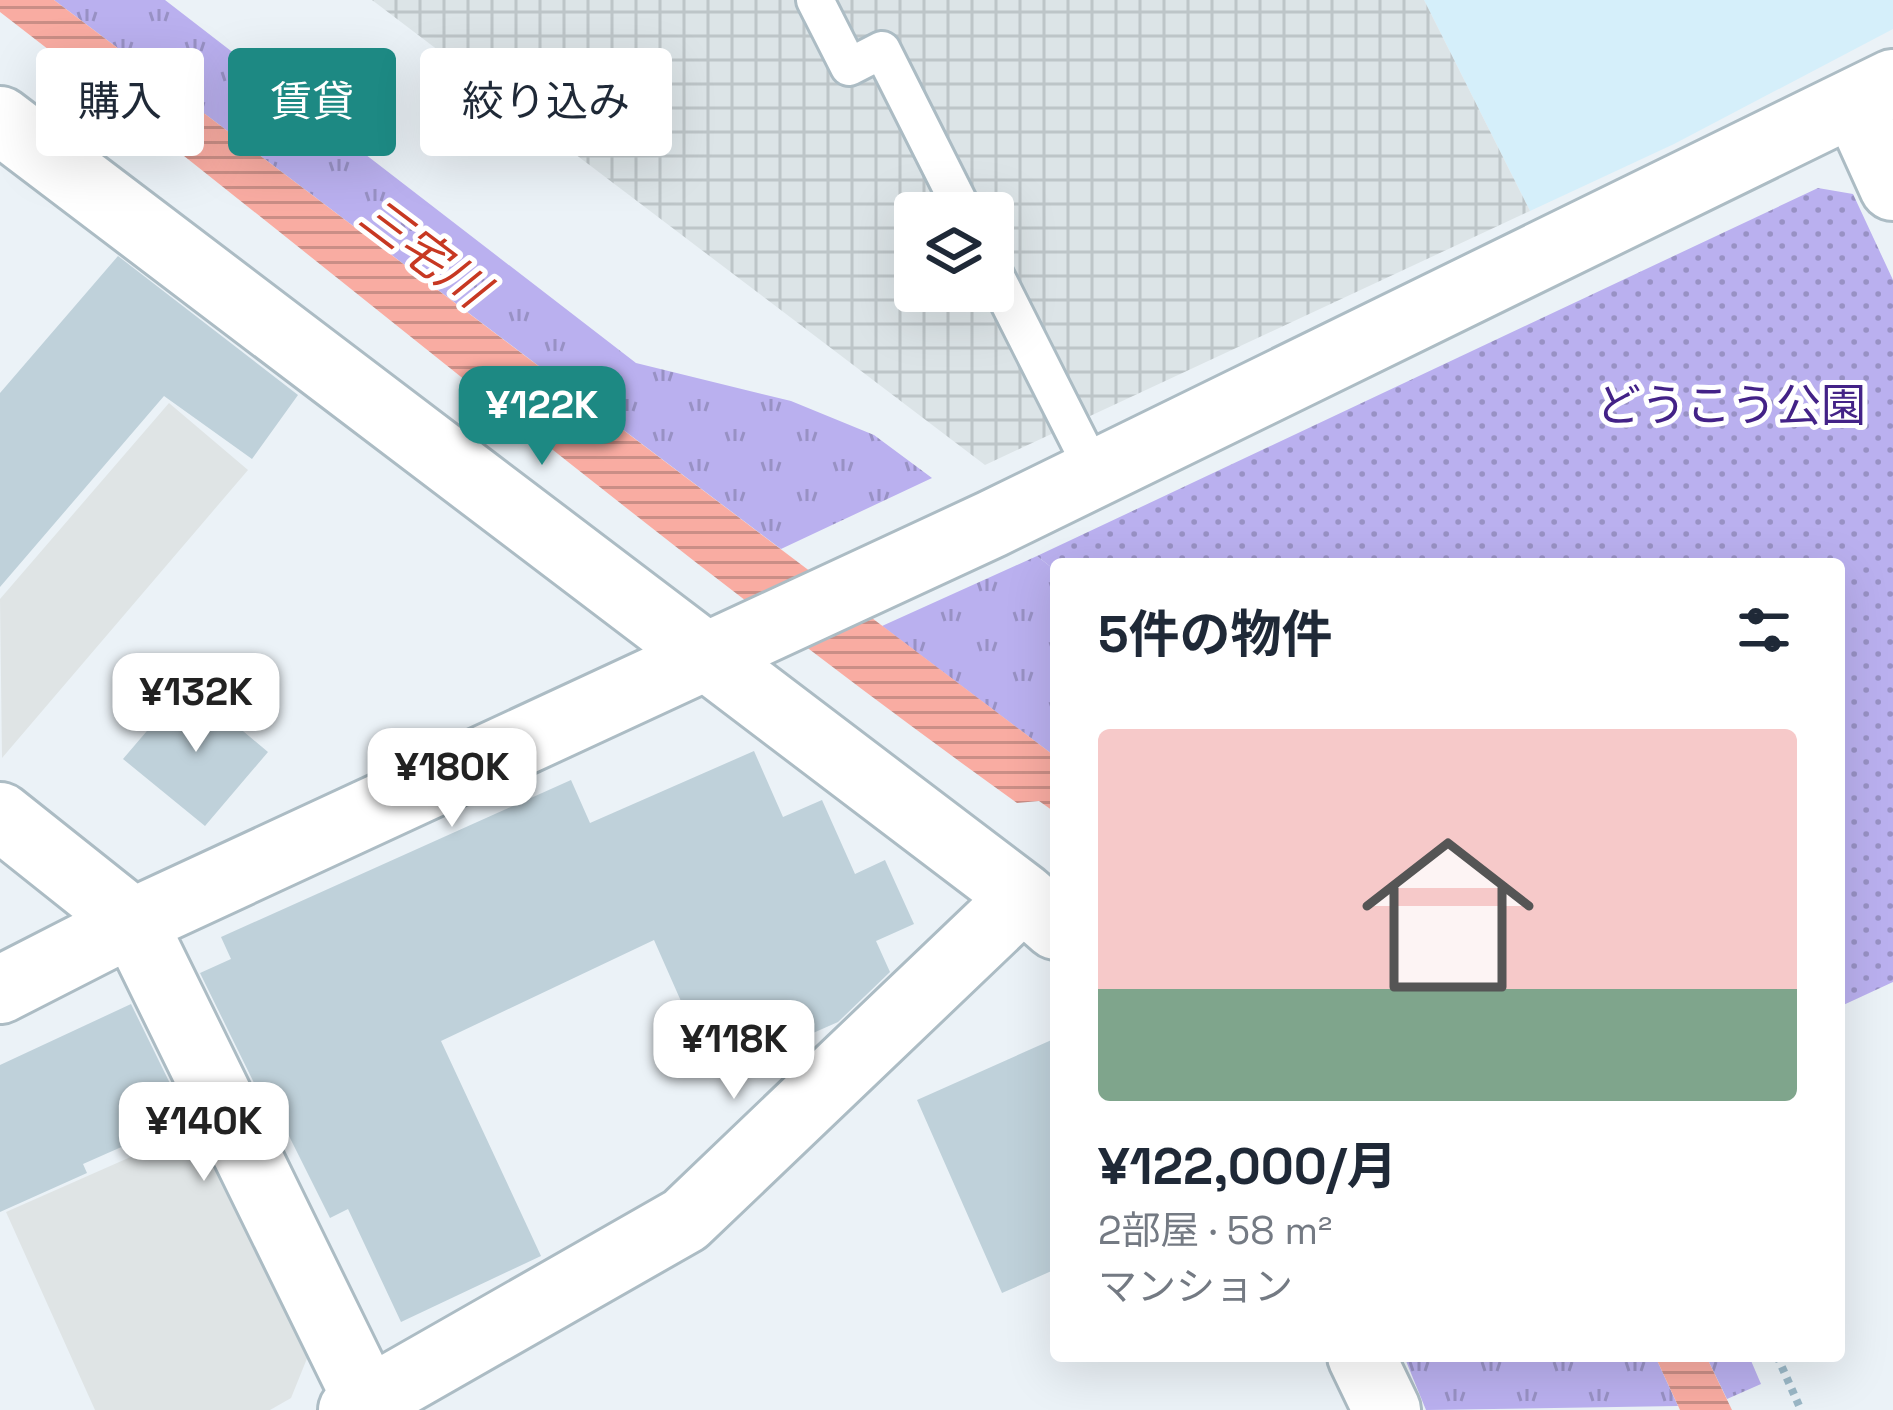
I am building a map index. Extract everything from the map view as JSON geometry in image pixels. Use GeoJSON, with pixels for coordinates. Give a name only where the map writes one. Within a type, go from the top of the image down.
{"type":"FeatureCollection","features":[{"type":"Feature","properties":{"kind":"street"},"geometry":{"type":"LineString","coordinates":[[0,989],[133,922],[992,524],[1874,93],[1893,187]]}},
{"type":"Feature","properties":{"kind":"street"},"geometry":{"type":"LineString","coordinates":[[0,119],[717,651],[1040,911],[686,1220],[364,1407],[133,922],[0,816]]}},
{"type":"Feature","properties":{"kind":"street"},"geometry":{"type":"LineString","coordinates":[[1364,1362],[1387,1410]]}},
{"type":"Feature","properties":{"kind":"lane"},"geometry":{"type":"LineString","coordinates":[[815,0],[849,67],[882,50],[953,192]]}},
{"type":"Feature","properties":{"kind":"lane"},"geometry":{"type":"LineString","coordinates":[[1014,312],[1095,473]]}},
{"type":"Feature","properties":{"kind":"path"},"geometry":{"type":"LineString","coordinates":[[1780,1362],[1802,1410]]}},
{"type":"Feature","properties":{"kind":"shaded area"},"geometry":{"type":"Polygon","coordinates":[[[0,0],[54,0],[118,48],[46,48],[0,12],[0,0]]]}},
{"type":"Feature","properties":{"kind":"shaded area"},"geometry":{"type":"Polygon","coordinates":[[[372,0],[1424,0],[1530,211],[985,465],[578,156],[672,156],[672,48],[435,48],[372,0]]]}},
{"type":"Feature","properties":{"kind":"shaded area"},"geometry":{"type":"Polygon","coordinates":[[[1424,0],[1893,0],[1893,29],[1674,144],[1530,211],[1424,0]]]}},
{"type":"Feature","properties":{"kind":"shaded area"},"geometry":{"type":"Polygon","coordinates":[[[204,113],[228,131],[228,156],[260,156],[1050,752],[1050,809],[1039,801],[1017,803],[631,512],[184,156],[204,156],[204,113]]]}},
{"type":"Feature","properties":{"kind":"shaded area"},"geometry":{"type":"Polygon","coordinates":[[[169,403],[248,470],[2,758],[0,599],[169,403]]]}},
{"type":"Feature","properties":{"kind":"shaded area"},"geometry":{"type":"Polygon","coordinates":[[[194,1129],[308,1356],[291,1398],[270,1410],[95,1410],[6,1212],[194,1129]]]}},
{"type":"Feature","properties":{"kind":"shaded area"},"geometry":{"type":"Polygon","coordinates":[[[1658,1362],[1709,1362],[1732,1410],[1680,1410],[1658,1362]]]}},
{"type":"Feature","properties":{"kind":"green space"},"geometry":{"type":"Polygon","coordinates":[[[54,0],[165,0],[228,49],[228,131],[204,113],[204,48],[118,48],[54,0]]]}},
{"type":"Feature","properties":{"kind":"green space"},"geometry":{"type":"Polygon","coordinates":[[[261,156],[367,156],[636,363],[791,401],[874,435],[932,478],[781,549],[261,156]]]}},
{"type":"Feature","properties":{"kind":"green space","name":"どうこう公園"},"geometry":{"type":"Polygon","coordinates":[[[1818,188],[1853,194],[1893,280],[1893,982],[1845,1004],[1845,558],[1050,558],[1050,566],[1037,556],[1818,188]]]}},
{"type":"Feature","properties":{"kind":"green space"},"geometry":{"type":"Polygon","coordinates":[[[1037,556],[1050,566],[1050,752],[882,626],[1037,556]]]}},
{"type":"Feature","properties":{"kind":"green space"},"geometry":{"type":"Polygon","coordinates":[[[1406,1362],[1658,1362],[1678,1406],[1426,1410],[1406,1362]]]}},
{"type":"Feature","properties":{"kind":"green space"},"geometry":{"type":"Polygon","coordinates":[[[1709,1362],[1752,1362],[1761,1384],[1727,1399],[1709,1362]]]}},
{"type":"Feature","properties":{"kind":"building"},"geometry":{"type":"Polygon","coordinates":[[[118,256],[298,395],[252,459],[164,396],[0,587],[0,393],[118,256]]]}},
{"type":"Feature","properties":{"kind":"building"},"geometry":{"type":"Polygon","coordinates":[[[187,684],[268,752],[205,826],[123,759],[187,684]]]}},
{"type":"Feature","properties":{"kind":"building"},"geometry":{"type":"Polygon","coordinates":[[[754,751],[783,817],[822,800],[855,874],[885,860],[914,924],[876,941],[890,972],[838,1022],[770,1052],[759,1027],[703,1051],[654,940],[441,1041],[541,1256],[401,1322],[348,1209],[330,1218],[263,1084],[256,1087],[200,973],[231,959],[221,937],[571,780],[590,823],[754,751]]]}},
{"type":"Feature","properties":{"kind":"building"},"geometry":{"type":"Polygon","coordinates":[[[131,1004],[187,1118],[83,1164],[87,1173],[0,1212],[0,1065],[131,1004]]]}},
{"type":"Feature","properties":{"kind":"building"},"geometry":{"type":"Polygon","coordinates":[[[1050,1041],[1050,1272],[1002,1293],[917,1100],[1050,1041]]]}},
{"type":"Feature","properties":{"kind":"water label","name":"三宅川"},"geometry":{"type":"Point","coordinates":[424,252]}}]}
